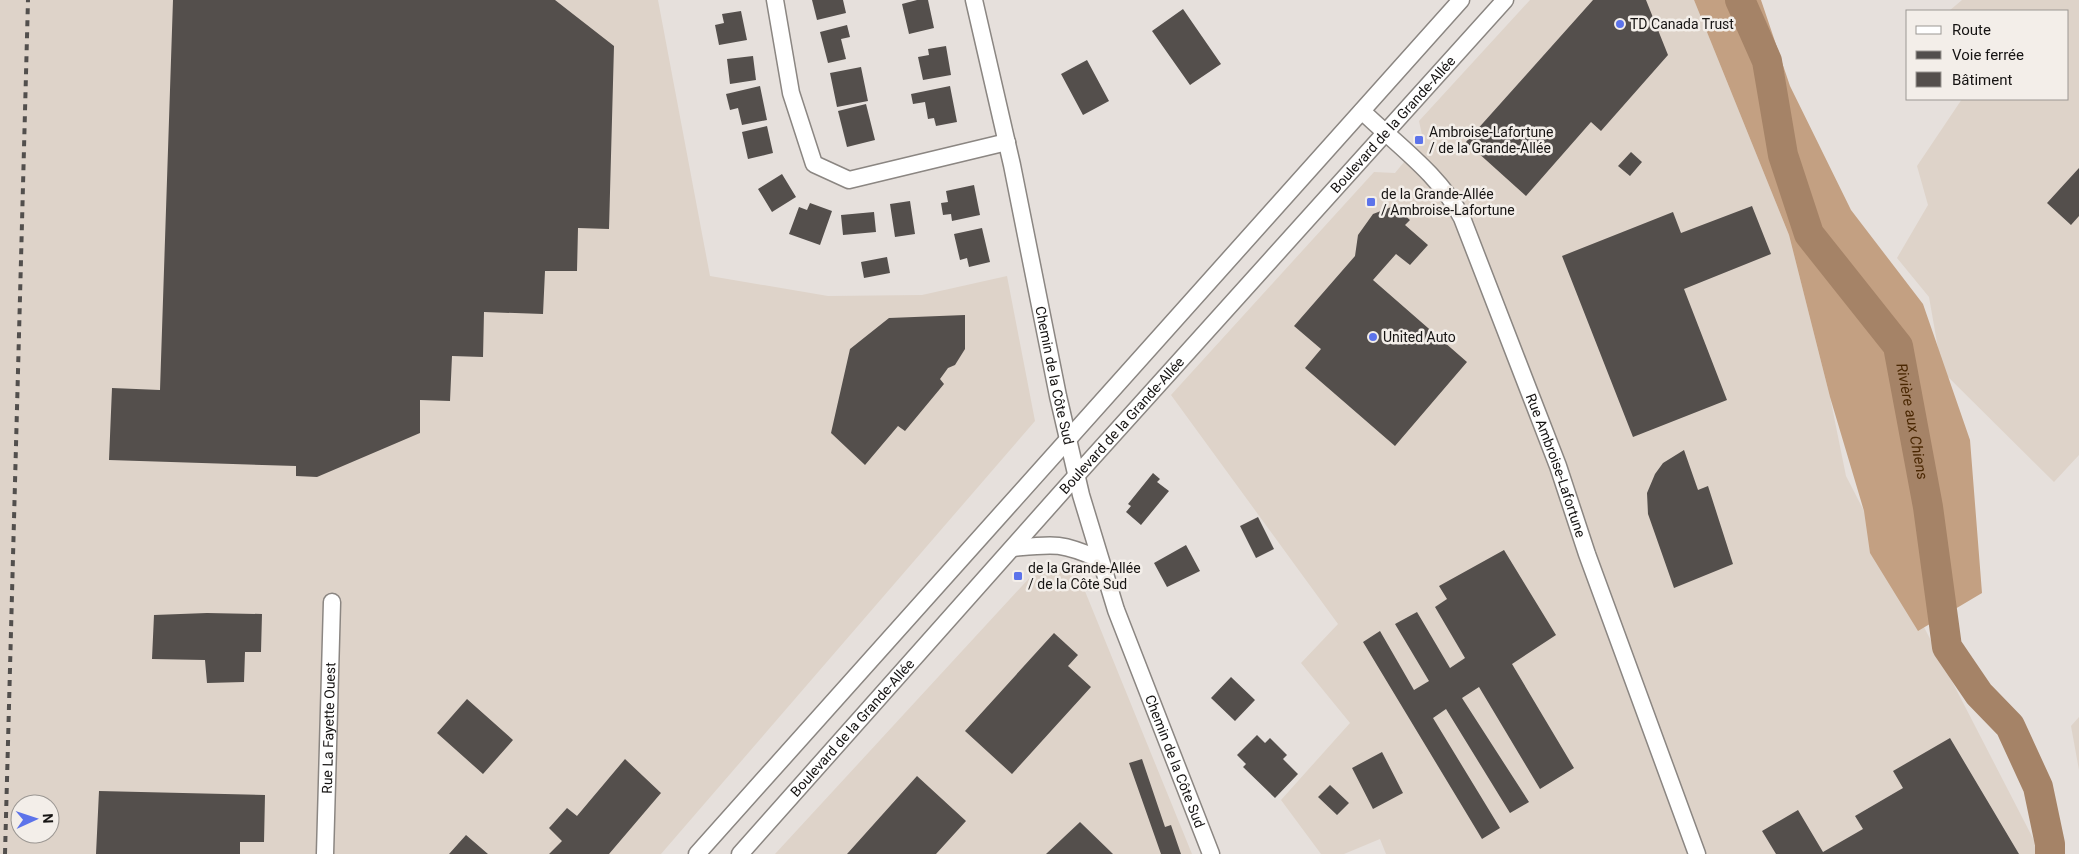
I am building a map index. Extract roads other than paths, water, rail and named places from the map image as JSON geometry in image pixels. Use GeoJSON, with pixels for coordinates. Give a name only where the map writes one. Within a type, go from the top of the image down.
{"type":"FeatureCollection","features":[{"type":"Feature","properties":{"kind":"street"},"geometry":{"type":"LineString","coordinates":[[775,0],[791,93],[814,164],[850,180],[1007,142]]}},
{"type":"Feature","properties":{"kind":"street","name":"Chemin de la Côte Sud"},"geometry":{"type":"LineString","coordinates":[[974,0],[1007,142],[1076,476],[1099,559],[1116,610],[1211,854]]}},
{"type":"Feature","properties":{"kind":"street"},"geometry":{"type":"LineString","coordinates":[[697,854],[1461,0]]}},
{"type":"Feature","properties":{"kind":"street","name":"Boulevard de la Grande-Allée"},"geometry":{"type":"LineString","coordinates":[[740,854],[1076,476],[1505,0]]}},
{"type":"Feature","properties":{"kind":"street","name":"Rue Ambroise-Lafortune"},"geometry":{"type":"LineString","coordinates":[[1362,111],[1440,186],[1462,218],[1558,466],[1587,554],[1698,854]]}},
{"type":"Feature","properties":{"kind":"street"},"geometry":{"type":"LineString","coordinates":[[1013,548],[1050,544],[1068,546],[1099,559]]}},
{"type":"Feature","properties":{"kind":"street","name":"Rue La Fayette Ouest"},"geometry":{"type":"LineString","coordinates":[[325,854],[332,602]]}},
{"type":"Feature","properties":{"kind":"waterway","name":"Rivière aux Chiens"},"geometry":{"type":"LineString","coordinates":[[1740,0],[1767,61],[1783,155],[1809,234],[1898,346],[1928,507],[1947,647],[1979,694],[2010,726],[2038,787],[2050,844],[2050,854]]}},
{"type":"Feature","properties":{"kind":"railway"},"geometry":{"type":"LineString","coordinates":[[5,854],[28,0]]}},
{"type":"Feature","properties":{"kind":"place","name":"TD Canada Trust"},"geometry":{"type":"Point","coordinates":[1620,24]}},
{"type":"Feature","properties":{"kind":"place","name":"Ambroise-Lafortune / de la Grande-Allée"},"geometry":{"type":"Point","coordinates":[1419,140]}},
{"type":"Feature","properties":{"kind":"place","name":"de la Grande-Allée / Ambroise-Lafortune"},"geometry":{"type":"Point","coordinates":[1371,202]}},
{"type":"Feature","properties":{"kind":"place","name":"United Auto"},"geometry":{"type":"Point","coordinates":[1373,337]}},
{"type":"Feature","properties":{"kind":"place","name":"de la Grande-Allée / de la Côte Sud"},"geometry":{"type":"Point","coordinates":[1018,576]}}]}
